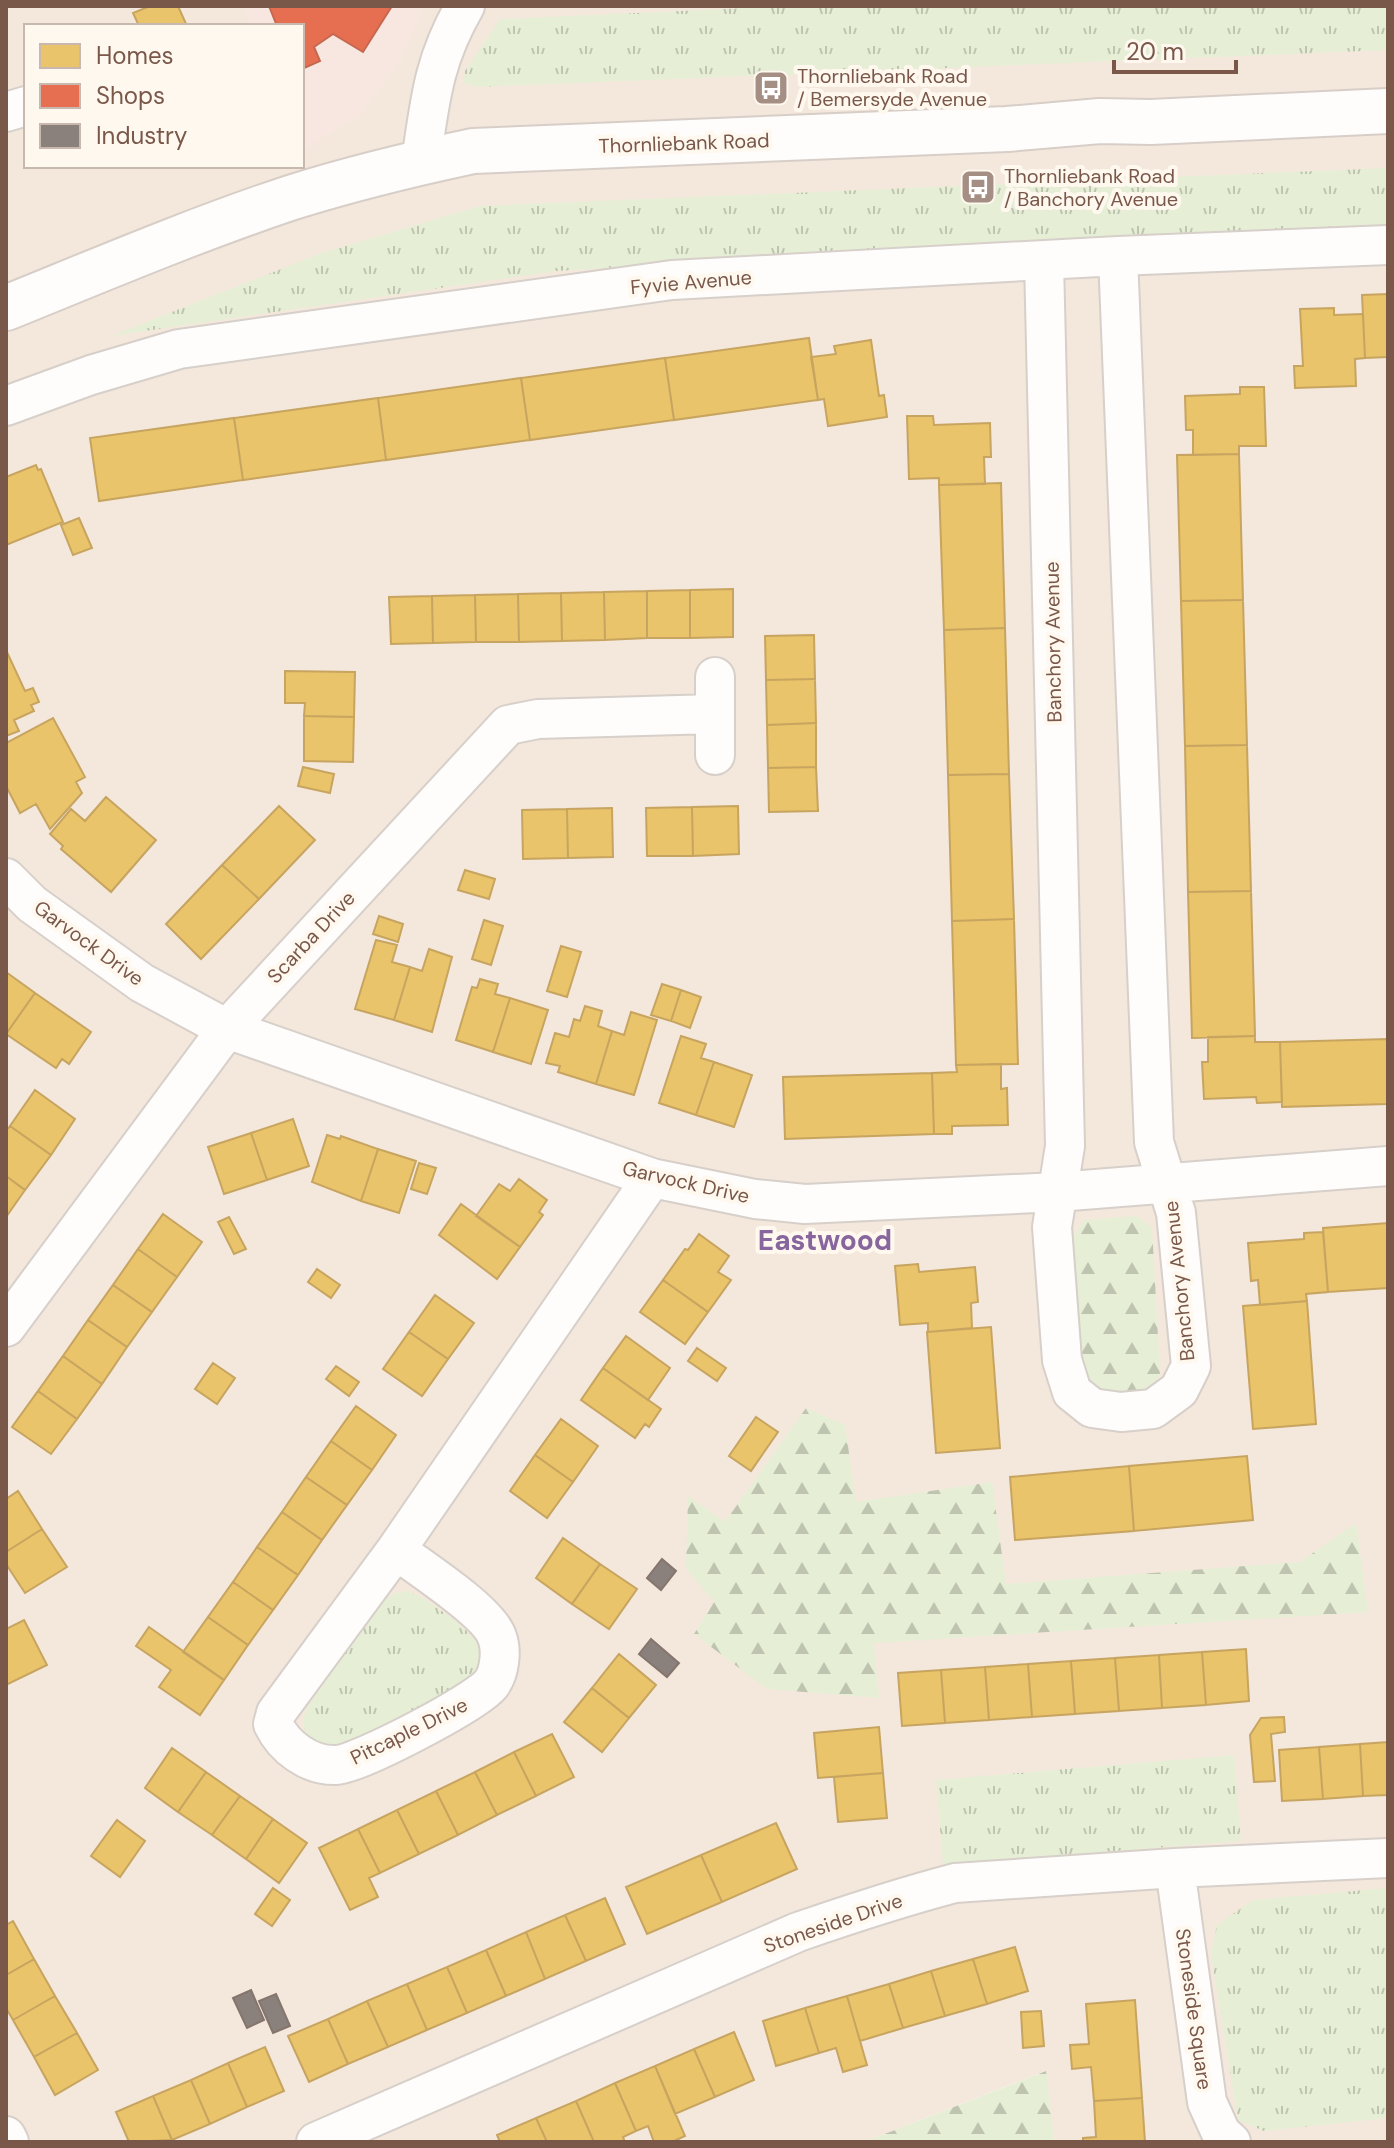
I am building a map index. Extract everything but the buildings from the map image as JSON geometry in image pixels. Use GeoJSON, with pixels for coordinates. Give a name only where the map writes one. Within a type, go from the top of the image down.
{"type":"FeatureCollection","features":[{"type":"Feature","properties":{"kind":"main road","name":"Thornliebank Road"},"geometry":{"type":"LineString","coordinates":[[6,308],[169,242],[292,198],[421,162],[473,151],[1007,129],[1100,121],[1151,122],[1388,111]]}},
{"type":"Feature","properties":{"kind":"street"},"geometry":{"type":"LineString","coordinates":[[421,162],[433,78],[450,31],[465,6]]}},
{"type":"Feature","properties":{"kind":"street","name":"Fyvie Avenue"},"geometry":{"type":"LineString","coordinates":[[6,406],[91,375],[179,349],[672,280],[1388,245]]}},
{"type":"Feature","properties":{"kind":"street","name":"Banchory Avenue"},"geometry":{"type":"LineString","coordinates":[[1044,261],[1065,1146],[1052,1227],[1062,1360],[1072,1392],[1092,1408],[1131,1411],[1153,1409],[1179,1390],[1191,1366],[1176,1213],[1154,1142],[1118,256]]}},
{"type":"Feature","properties":{"kind":"street"},"geometry":{"type":"LineString","coordinates":[[715,677],[715,755]]}},
{"type":"Feature","properties":{"kind":"street","name":"Scarba Drive"},"geometry":{"type":"LineString","coordinates":[[6,1327],[227,1029],[508,725],[538,719],[714,714]]}},
{"type":"Feature","properties":{"kind":"street","name":"Garvock Drive"},"geometry":{"type":"LineString","coordinates":[[6,878],[32,904],[142,983],[227,1029],[652,1178],[755,1199],[805,1204],[1057,1192],[1166,1181],[1388,1166]]}},
{"type":"Feature","properties":{"kind":"street","name":"Pitcaple Drive"},"geometry":{"type":"LineString","coordinates":[[396,1550],[488,1620],[497,1637],[499,1660],[493,1682],[476,1698],[374,1752],[339,1765],[319,1764],[304,1757],[279,1737],[273,1724],[276,1713],[396,1550],[652,1178]]}},
{"type":"Feature","properties":{"kind":"street","name":"Stoneside Drive"},"geometry":{"type":"LineString","coordinates":[[316,2142],[798,1932],[872,1906],[955,1883],[1388,1858]]}},
{"type":"Feature","properties":{"kind":"street","name":"Stoneside Square"},"geometry":{"type":"LineString","coordinates":[[1175,1868],[1207,2102],[1221,2133],[1231,2142]]}},
{"type":"Feature","properties":{"kind":"street"},"geometry":{"type":"LineString","coordinates":[[6,2136],[9,2142]]}},
{"type":"Feature","properties":{"kind":"shaded area"},"geometry":{"type":"Polygon","coordinates":[[[6,6],[1388,6],[1388,2142],[1054,2142],[1045,2071],[864,2142],[6,2142],[6,6]]]}},
{"type":"Feature","properties":{"kind":"shaded area"},"geometry":{"type":"Polygon","coordinates":[[[242,6],[424,6],[399,64],[358,117],[306,148],[304,24],[250,24],[242,6]]]}},
{"type":"Feature","properties":{"kind":"green space"},"geometry":{"type":"Polygon","coordinates":[[[794,6],[1388,6],[1388,50],[476,87],[464,83],[465,71],[500,19],[794,6]]]}},
{"type":"Feature","properties":{"kind":"green space"},"geometry":{"type":"Polygon","coordinates":[[[1388,168],[1388,227],[1076,240],[556,271],[111,336],[319,254],[480,206],[1388,168]]]}},
{"type":"Feature","properties":{"kind":"green space"},"geometry":{"type":"Polygon","coordinates":[[[1137,1216],[1152,1228],[1160,1373],[1150,1396],[1104,1399],[1083,1382],[1074,1347],[1070,1240],[1085,1220],[1137,1216]]]}},
{"type":"Feature","properties":{"kind":"green space"},"geometry":{"type":"Polygon","coordinates":[[[806,1408],[845,1425],[856,1502],[992,1482],[1006,1584],[1300,1562],[1356,1523],[1368,1612],[874,1643],[879,1698],[767,1689],[694,1634],[714,1602],[686,1568],[688,1496],[725,1522],[806,1408]]]}},
{"type":"Feature","properties":{"kind":"green space"},"geometry":{"type":"Polygon","coordinates":[[[406,1591],[434,1606],[471,1635],[480,1652],[477,1671],[457,1693],[341,1748],[317,1743],[304,1726],[306,1709],[381,1602],[395,1593],[406,1591]]]}},
{"type":"Feature","properties":{"kind":"green space"},"geometry":{"type":"Polygon","coordinates":[[[1234,1755],[1241,1841],[943,1865],[936,1780],[1234,1755]]]}},
{"type":"Feature","properties":{"kind":"green space"},"geometry":{"type":"Polygon","coordinates":[[[1388,1888],[1388,2118],[1264,2131],[1238,2120],[1211,1955],[1217,1925],[1253,1900],[1388,1888]]]}},
{"type":"Feature","properties":{"kind":"green space"},"geometry":{"type":"Polygon","coordinates":[[[1046,2071],[1054,2142],[864,2142],[1046,2071]]]}},
{"type":"Feature","properties":{"kind":"place","name":"Thornliebank Road / Bemersyde Avenue"},"geometry":{"type":"Point","coordinates":[771,88]}},
{"type":"Feature","properties":{"kind":"place","name":"Thornliebank Road / Banchory Avenue"},"geometry":{"type":"Point","coordinates":[978,187]}},
{"type":"Feature","properties":{"kind":"district","name":"Eastwood"},"geometry":{"type":"Point","coordinates":[825,1240]}}]}
